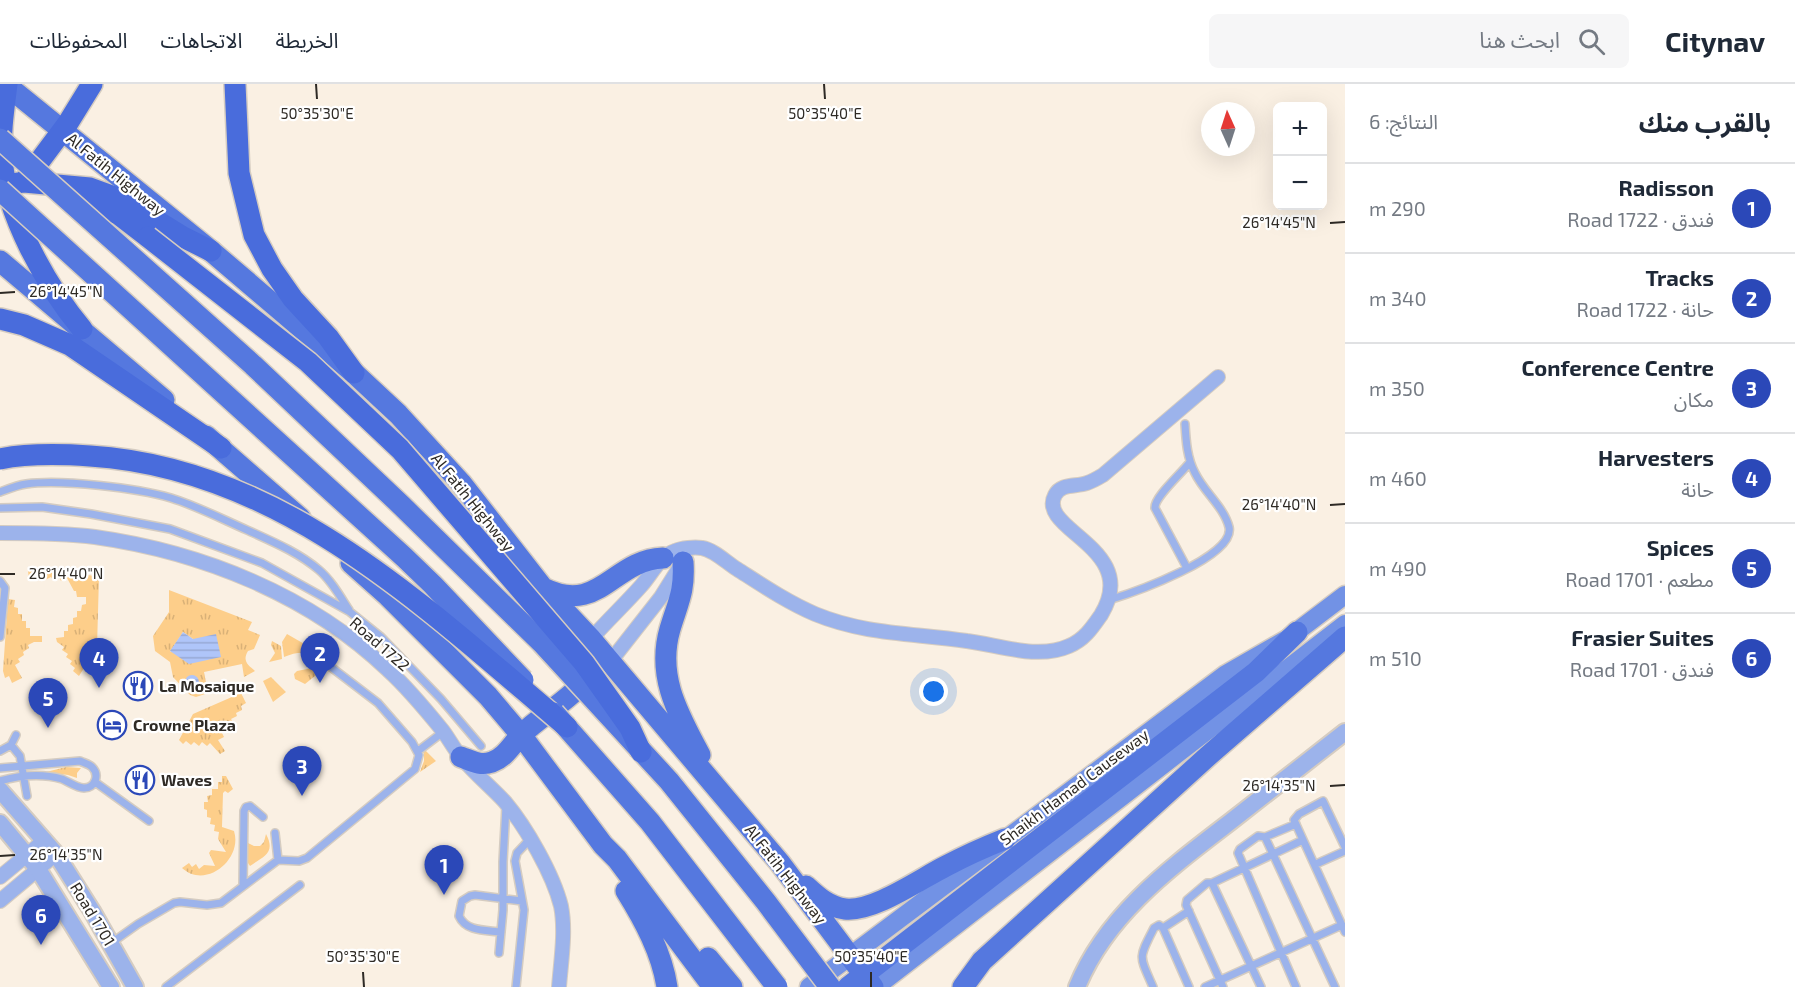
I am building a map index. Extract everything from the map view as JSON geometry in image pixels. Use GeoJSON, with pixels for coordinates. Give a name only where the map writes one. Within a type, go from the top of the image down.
{"type":"FeatureCollection","features":[{"type":"Feature","properties":{"kind":"highway"},"geometry":{"type":"LineString","coordinates":[[6,84],[1,151],[12,192],[47,280],[61,304],[82,330]]}},
{"type":"Feature","properties":{"kind":"highway"},"geometry":{"type":"LineString","coordinates":[[12,192],[61,130],[92,84]]}},
{"type":"Feature","properties":{"kind":"highway"},"geometry":{"type":"LineString","coordinates":[[235,84],[239,173],[254,235],[272,269],[293,299],[327,337],[354,373]]}},
{"type":"Feature","properties":{"kind":"highway"},"geometry":{"type":"LineString","coordinates":[[1,151],[31,152],[61,130]]}},
{"type":"Feature","properties":{"kind":"highway"},"geometry":{"type":"LineString","coordinates":[[12,192],[90,188],[123,200],[183,237],[211,251]]}},
{"type":"Feature","properties":{"kind":"highway"},"geometry":{"type":"LineString","coordinates":[[12,192],[118,214],[308,362],[400,449],[585,663],[630,728],[641,752]]}},
{"type":"Feature","properties":{"kind":"highway"},"geometry":{"type":"LineString","coordinates":[[0,319],[24,325],[70,345],[221,448]]}},
{"type":"Feature","properties":{"kind":"highway"},"geometry":{"type":"LineString","coordinates":[[0,459],[14,456],[68,454],[114,457],[163,466],[256,498],[343,546],[404,590],[567,727]]}},
{"type":"Feature","properties":{"kind":"main road","name":"Al Fatih Highway"},"geometry":{"type":"LineString","coordinates":[[6,84],[211,251],[354,373],[398,414],[461,483],[543,588],[601,650],[780,863],[850,956],[865,984]]}},
{"type":"Feature","properties":{"kind":"main road","name":"Al Fatih Highway"},"geometry":{"type":"LineString","coordinates":[[1,151],[253,365],[542,643],[669,782],[736,864],[830,987]]}},
{"type":"Feature","properties":{"kind":"main road"},"geometry":{"type":"LineString","coordinates":[[12,192],[419,571],[567,727],[650,822],[777,987]]}},
{"type":"Feature","properties":{"kind":"main road"},"geometry":{"type":"LineString","coordinates":[[0,261],[221,448],[388,596],[488,696],[521,735],[603,845],[617,859],[713,987]]}},
{"type":"Feature","properties":{"kind":"main road"},"geometry":{"type":"LineString","coordinates":[[543,588],[566,596],[583,595],[598,590],[634,564],[678,556],[683,589],[667,641],[667,680],[674,706],[719,790]]}},
{"type":"Feature","properties":{"kind":"main road","name":"Shaikh Hamad Causeway"},"geometry":{"type":"LineString","coordinates":[[809,987],[1226,674],[1297,632],[1345,595]]}},
{"type":"Feature","properties":{"kind":"main road"},"geometry":{"type":"LineString","coordinates":[[865,984],[1345,624]]}},
{"type":"Feature","properties":{"kind":"main road"},"geometry":{"type":"LineString","coordinates":[[865,984],[1256,672],[1297,632]]}},
{"type":"Feature","properties":{"kind":"main road"},"geometry":{"type":"LineString","coordinates":[[963,987],[982,961],[1208,756],[1345,637]]}},
{"type":"Feature","properties":{"kind":"main road"},"geometry":{"type":"LineString","coordinates":[[461,757],[476,763],[491,762],[506,753],[521,735],[579,687],[593,667],[601,650]]}},
{"type":"Feature","properties":{"kind":"main road"},"geometry":{"type":"LineString","coordinates":[[780,863],[824,902],[853,909],[880,900],[965,856],[1005,839]]}},
{"type":"Feature","properties":{"kind":"main road"},"geometry":{"type":"LineString","coordinates":[[617,859],[621,882],[658,951],[667,987]]}},
{"type":"Feature","properties":{"kind":"main road"},"geometry":{"type":"LineString","coordinates":[[617,859],[636,870],[732,987]]}},
{"type":"Feature","properties":{"kind":"street"},"geometry":{"type":"LineString","coordinates":[[601,650],[641,586],[678,556],[703,548],[774,593],[839,622],[885,633],[956,639],[1030,652],[1061,649],[1079,641],[1094,626],[1109,600],[1111,586],[1108,570],[1088,543],[1066,527],[1058,517],[1053,503],[1054,496],[1065,486],[1086,483],[1103,475],[1218,377]]}},
{"type":"Feature","properties":{"kind":"street","name":"Road 1722"},"geometry":{"type":"LineString","coordinates":[[0,533],[94,537],[205,563],[278,593],[336,627],[367,651],[395,677],[443,732],[461,757],[506,804],[537,848],[561,907],[562,946],[559,987]]}},
{"type":"Feature","properties":{"kind":"street"},"geometry":{"type":"LineString","coordinates":[[601,650],[661,597],[678,556]]}},
{"type":"Feature","properties":{"kind":"street"},"geometry":{"type":"LineString","coordinates":[[1077,987],[1106,934],[1146,890],[1188,854],[1345,732]]}},
{"type":"Feature","properties":{"kind":"street","name":"Road 1701"},"geometry":{"type":"LineString","coordinates":[[0,790],[56,854],[135,987]]}},
{"type":"Feature","properties":{"kind":"street","name":"Road 1701"},"geometry":{"type":"LineString","coordinates":[[0,823],[38,869],[111,987]]}},
{"type":"Feature","properties":{"kind":"street"},"geometry":{"type":"LineString","coordinates":[[0,877],[45,840]]}},
{"type":"Feature","properties":{"kind":"street"},"geometry":{"type":"LineString","coordinates":[[0,901],[56,854]]}},
{"type":"Feature","properties":{"kind":"lane"},"geometry":{"type":"LineString","coordinates":[[1109,600],[1130,593],[1205,559],[1224,545],[1229,536],[1229,528],[1223,514],[1195,474],[1190,462],[1185,424]]}},
{"type":"Feature","properties":{"kind":"lane"},"geometry":{"type":"LineString","coordinates":[[1187,568],[1154,503],[1190,462]]}},
{"type":"Feature","properties":{"kind":"lane"},"geometry":{"type":"LineString","coordinates":[[0,492],[25,484],[91,486],[139,492],[191,505],[272,541],[309,562],[326,578],[350,612]]}},
{"type":"Feature","properties":{"kind":"lane"},"geometry":{"type":"LineString","coordinates":[[0,508],[52,508],[91,513],[170,529],[262,563],[350,612],[381,637],[441,699],[481,746]]}},
{"type":"Feature","properties":{"kind":"lane"},"geometry":{"type":"LineString","coordinates":[[0,581],[6,588],[0,637]]}},
{"type":"Feature","properties":{"kind":"lane"},"geometry":{"type":"LineString","coordinates":[[367,651],[381,637]]}},
{"type":"Feature","properties":{"kind":"lane"},"geometry":{"type":"LineString","coordinates":[[110,944],[128,926],[177,902],[207,905],[221,903],[278,860],[299,861],[308,858],[415,769],[418,751],[378,703],[323,661],[316,659]]}},
{"type":"Feature","properties":{"kind":"lane"},"geometry":{"type":"LineString","coordinates":[[418,751],[443,732]]}},
{"type":"Feature","properties":{"kind":"lane"},"geometry":{"type":"LineString","coordinates":[[0,751],[11,745],[16,735]]}},
{"type":"Feature","properties":{"kind":"lane"},"geometry":{"type":"LineString","coordinates":[[11,745],[18,753],[27,796]]}},
{"type":"Feature","properties":{"kind":"lane"},"geometry":{"type":"LineString","coordinates":[[0,768],[80,761],[90,765],[96,775],[92,786],[81,788],[70,782],[39,775],[0,781]]}},
{"type":"Feature","properties":{"kind":"lane"},"geometry":{"type":"LineString","coordinates":[[95,782],[149,821]]}},
{"type":"Feature","properties":{"kind":"lane"},"geometry":{"type":"LineString","coordinates":[[1204,987],[1221,984],[1281,952],[1343,928],[1316,864],[1294,820],[1299,814],[1323,801],[1345,849],[1316,864]]}},
{"type":"Feature","properties":{"kind":"lane"},"geometry":{"type":"LineString","coordinates":[[499,953],[506,804]]}},
{"type":"Feature","properties":{"kind":"lane"},"geometry":{"type":"LineString","coordinates":[[243,885],[244,811],[250,806],[263,816]]}},
{"type":"Feature","properties":{"kind":"lane"},"geometry":{"type":"LineString","coordinates":[[1296,824],[1265,837],[1258,836],[1240,849],[1239,856],[1296,987]]}},
{"type":"Feature","properties":{"kind":"lane"},"geometry":{"type":"LineString","coordinates":[[275,833],[278,860]]}},
{"type":"Feature","properties":{"kind":"lane"},"geometry":{"type":"LineString","coordinates":[[1265,837],[1335,987]]}},
{"type":"Feature","properties":{"kind":"lane"},"geometry":{"type":"LineString","coordinates":[[516,987],[524,922],[516,861],[517,853],[531,838]]}},
{"type":"Feature","properties":{"kind":"lane"},"geometry":{"type":"LineString","coordinates":[[1221,984],[1186,904],[1187,900],[1207,883],[1245,869],[1303,840]]}},
{"type":"Feature","properties":{"kind":"lane"},"geometry":{"type":"LineString","coordinates":[[1212,883],[1261,987]]}},
{"type":"Feature","properties":{"kind":"lane"},"geometry":{"type":"LineString","coordinates":[[166,987],[300,885]]}},
{"type":"Feature","properties":{"kind":"lane"},"geometry":{"type":"LineString","coordinates":[[501,932],[468,927],[461,921],[459,911],[462,901],[470,896],[522,901]]}},
{"type":"Feature","properties":{"kind":"lane"},"geometry":{"type":"LineString","coordinates":[[1153,987],[1141,954],[1154,928],[1159,926],[1163,928],[1189,911]]}},
{"type":"Feature","properties":{"kind":"lane"},"geometry":{"type":"LineString","coordinates":[[1163,928],[1189,987]]}},
{"type":"Feature","properties":{"kind":"green space"},"geometry":{"type":"Polygon","coordinates":[[[28,571],[67,571],[99,577],[97,647],[79,676],[73,671],[75,668],[70,664],[72,661],[66,657],[68,654],[62,650],[64,647],[57,642],[56,638],[64,637],[64,631],[68,631],[68,625],[73,624],[73,618],[77,617],[77,611],[81,611],[82,605],[86,604],[86,597],[77,597],[76,591],[67,578],[61,581],[59,577],[53,580],[51,577],[45,580],[43,576],[37,579],[35,576],[29,579],[28,571]]]}},
{"type":"Feature","properties":{"kind":"green space"},"geometry":{"type":"Polygon","coordinates":[[[169,590],[252,622],[248,630],[260,635],[254,649],[246,654],[246,660],[255,671],[244,677],[242,664],[204,672],[208,693],[196,697],[190,695],[173,677],[170,662],[155,651],[153,636],[169,612],[169,590]],[[183,632],[170,652],[193,639],[183,632]]]}},
{"type":"Feature","properties":{"kind":"green space"},"geometry":{"type":"Polygon","coordinates":[[[8,599],[15,600],[14,607],[18,608],[18,614],[22,614],[22,621],[26,621],[26,628],[30,628],[30,636],[42,636],[42,642],[28,645],[29,648],[23,652],[24,655],[18,659],[20,662],[15,665],[22,678],[12,683],[9,676],[5,678],[3,671],[8,599]]]}},
{"type":"Feature","properties":{"kind":"green space"},"geometry":{"type":"Polygon","coordinates":[[[287,634],[327,657],[326,660],[305,653],[295,653],[284,657],[282,642],[287,634]]]}},
{"type":"Feature","properties":{"kind":"green space"},"geometry":{"type":"Polygon","coordinates":[[[272,641],[281,646],[282,659],[269,662],[275,653],[271,645],[272,641]]]}},
{"type":"Feature","properties":{"kind":"green space"},"geometry":{"type":"Polygon","coordinates":[[[317,667],[325,668],[305,684],[295,679],[294,674],[297,671],[317,667]]]}},
{"type":"Feature","properties":{"kind":"green space"},"geometry":{"type":"Polygon","coordinates":[[[271,677],[286,692],[273,702],[263,681],[271,677]]]}},
{"type":"Feature","properties":{"kind":"green space"},"geometry":{"type":"Polygon","coordinates":[[[241,693],[246,703],[241,706],[242,710],[236,713],[237,716],[231,719],[233,722],[226,726],[228,730],[222,733],[224,737],[218,740],[225,751],[220,754],[210,743],[207,746],[202,742],[199,746],[194,742],[191,745],[186,741],[183,744],[179,740],[193,714],[241,693]]]}},
{"type":"Feature","properties":{"kind":"green space"},"geometry":{"type":"Polygon","coordinates":[[[424,749],[436,761],[420,772],[424,761],[424,749]]]}},
{"type":"Feature","properties":{"kind":"green space"},"geometry":{"type":"Polygon","coordinates":[[[66,767],[81,768],[77,773],[77,778],[46,772],[66,767]]]}},
{"type":"Feature","properties":{"kind":"green space"},"geometry":{"type":"Polygon","coordinates":[[[222,776],[226,776],[233,789],[228,793],[225,791],[223,793],[222,827],[234,831],[233,852],[228,861],[211,873],[191,874],[182,868],[189,863],[192,867],[196,864],[199,869],[204,865],[215,866],[209,853],[211,850],[226,852],[218,839],[219,832],[214,831],[215,825],[210,824],[211,818],[207,817],[207,810],[204,809],[204,802],[208,802],[207,796],[212,795],[212,789],[218,789],[218,782],[222,782],[222,776]]]}},
{"type":"Feature","properties":{"kind":"green space"},"geometry":{"type":"Polygon","coordinates":[[[266,834],[269,840],[269,850],[250,866],[246,860],[248,843],[260,846],[266,834]]]}},
{"type":"Feature","properties":{"kind":"water"},"geometry":{"type":"Polygon","coordinates":[[[183,632],[193,639],[216,634],[221,657],[189,664],[170,651],[183,632]]]}},
{"type":"Feature","properties":{"kind":"water"},"geometry":{"type":"Polygon","coordinates":[[[192,675],[197,677],[199,682],[197,687],[192,689],[187,687],[185,682],[187,677],[192,675]]]}},
{"type":"Feature","properties":{"kind":"place","name":"Tracks"},"geometry":{"type":"Point","coordinates":[320,683]}},
{"type":"Feature","properties":{"kind":"place","name":"La Mosaique"},"geometry":{"type":"Point","coordinates":[138,686]}},
{"type":"Feature","properties":{"kind":"place","name":"Harvesters"},"geometry":{"type":"Point","coordinates":[99,688]}},
{"type":"Feature","properties":{"kind":"place","name":"Crowne Plaza"},"geometry":{"type":"Point","coordinates":[112,725]}},
{"type":"Feature","properties":{"kind":"place","name":"Spices"},"geometry":{"type":"Point","coordinates":[48,728]}},
{"type":"Feature","properties":{"kind":"place","name":"Waves"},"geometry":{"type":"Point","coordinates":[140,780]}},
{"type":"Feature","properties":{"kind":"place","name":"Conference Centre"},"geometry":{"type":"Point","coordinates":[302,796]}},
{"type":"Feature","properties":{"kind":"place","name":"Radisson"},"geometry":{"type":"Point","coordinates":[444,895]}},
{"type":"Feature","properties":{"kind":"place","name":"Frasier Suites"},"geometry":{"type":"Point","coordinates":[41,945]}}]}
